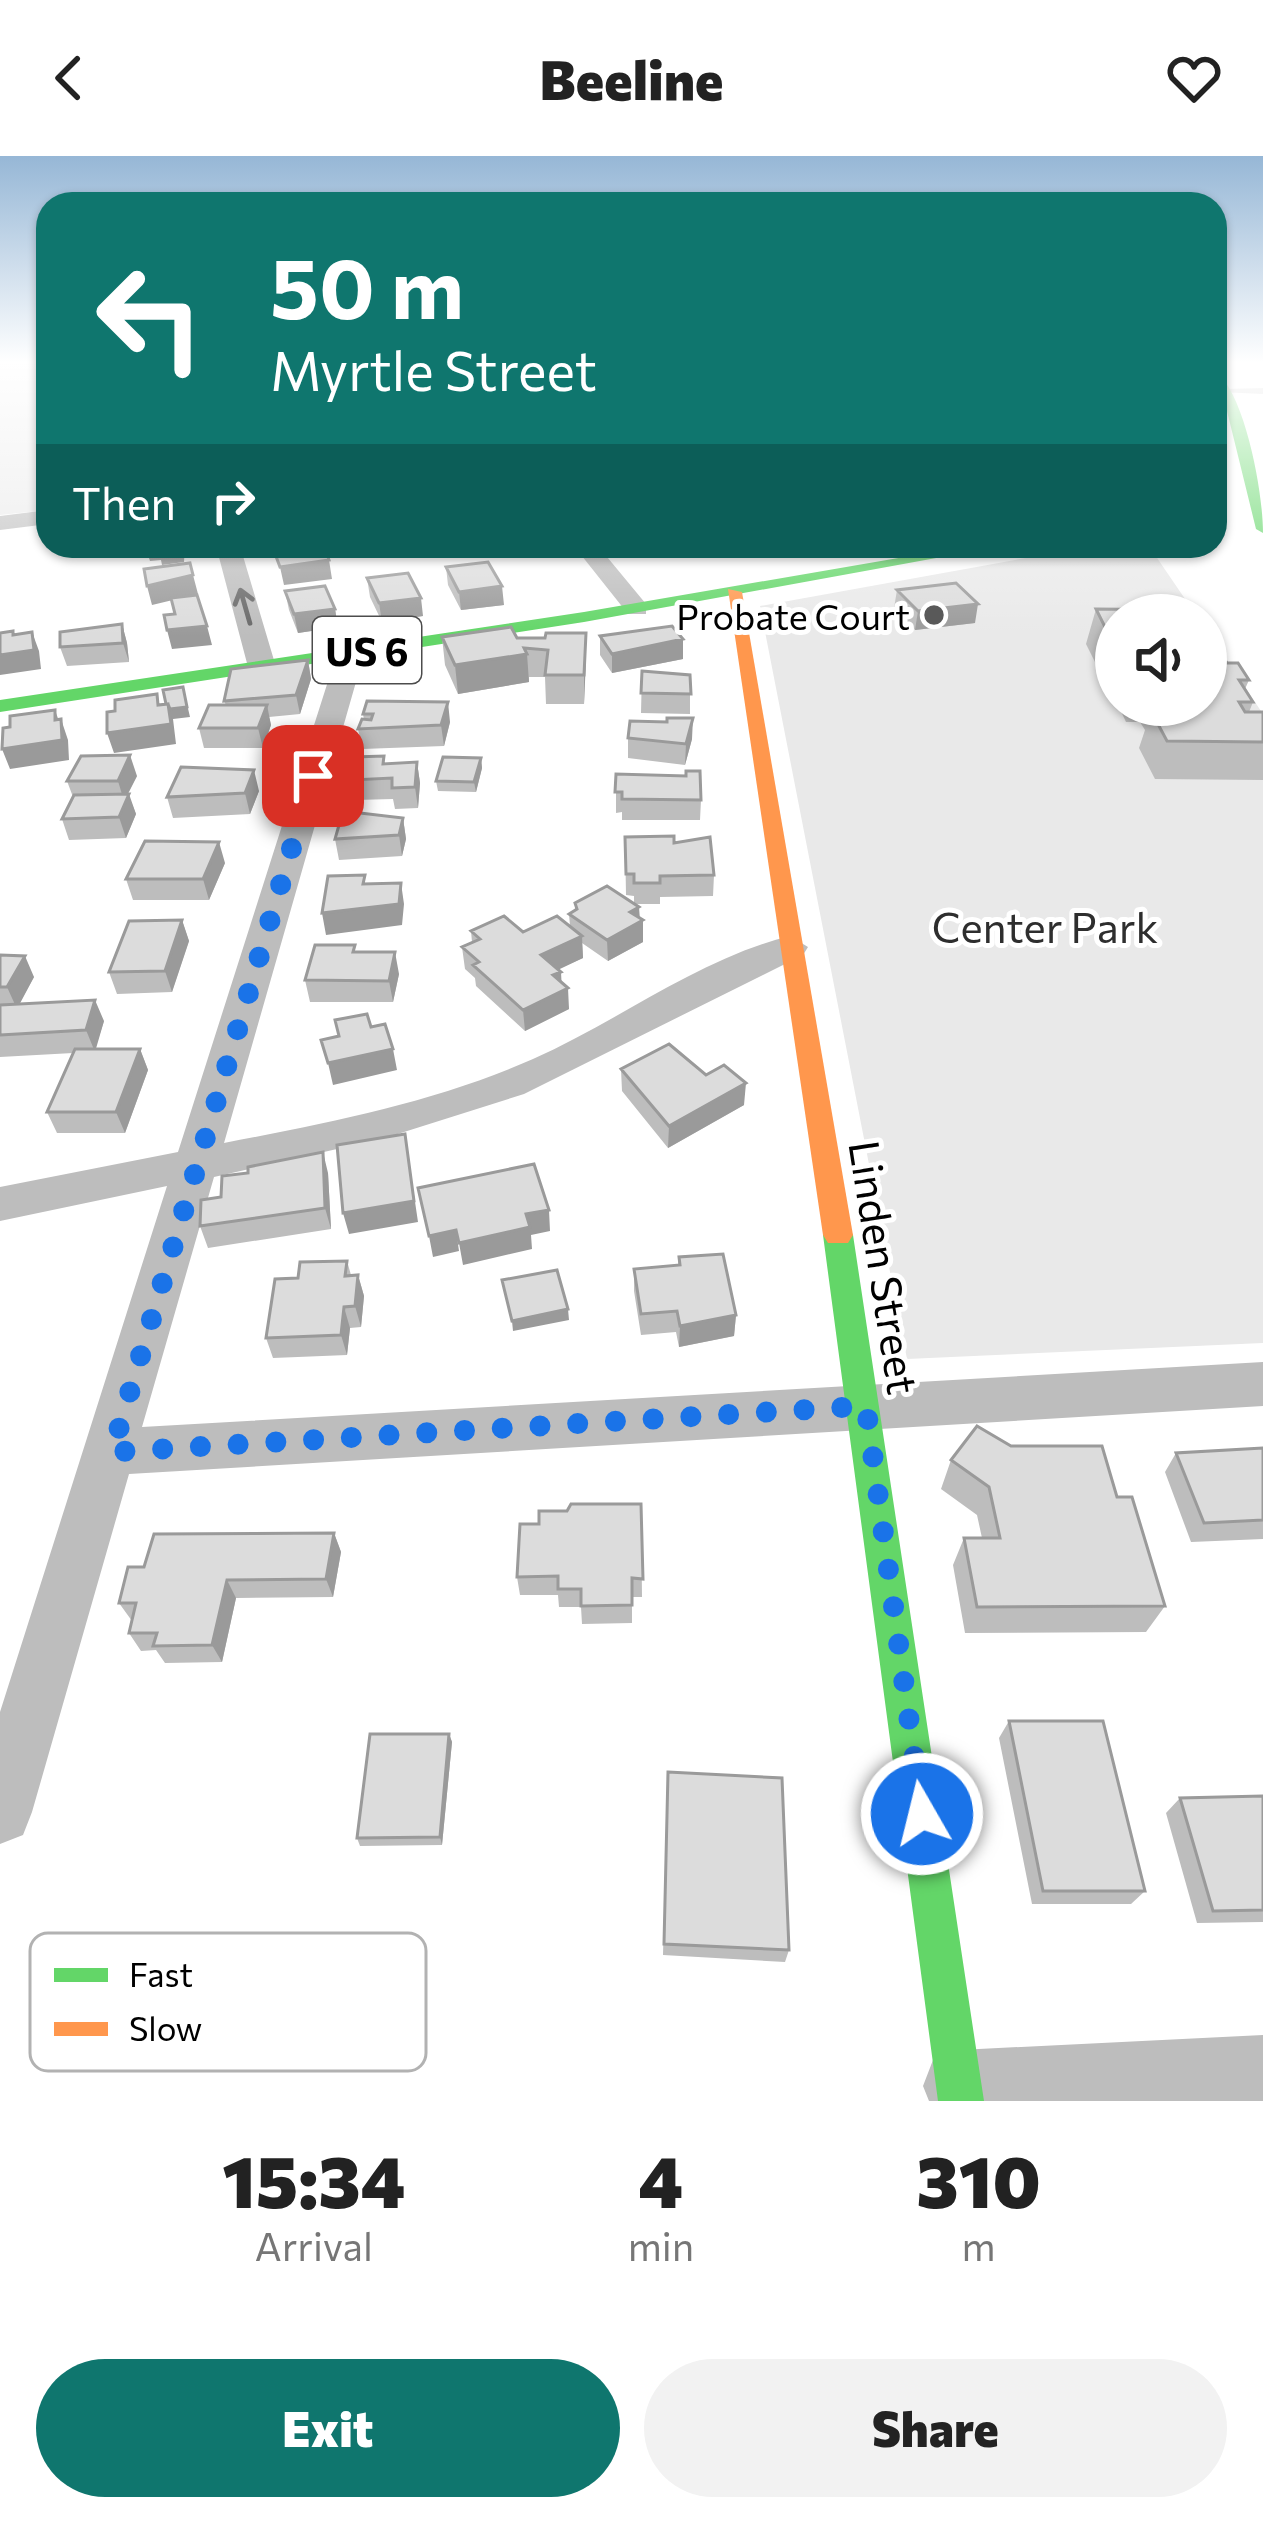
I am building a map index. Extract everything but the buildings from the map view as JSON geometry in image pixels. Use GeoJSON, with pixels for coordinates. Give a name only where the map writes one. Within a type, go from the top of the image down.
{"type":"FeatureCollection","features":[{"type":"Feature","properties":{"kind":"main road"},"geometry":{"type":"LineString","coordinates":[[1244,455],[1263,529]]}},
{"type":"Feature","properties":{"kind":"main road","name":"US 6"},"geometry":{"type":"LineString","coordinates":[[0,706],[637,609],[926,558]]}},
{"type":"Feature","properties":{"kind":"main road","name":"Linden Street"},"geometry":{"type":"LineString","coordinates":[[734,592],[866,1406],[960,2094]]}},
{"type":"Feature","properties":{"kind":"street"},"geometry":{"type":"LineString","coordinates":[[0,523],[36,519]]}},
{"type":"Feature","properties":{"kind":"street"},"geometry":{"type":"LineString","coordinates":[[231,558],[262,667]]}},
{"type":"Feature","properties":{"kind":"street"},"geometry":{"type":"LineString","coordinates":[[596,558],[637,609]]}},
{"type":"Feature","properties":{"kind":"street"},"geometry":{"type":"LineString","coordinates":[[0,1812],[344,675],[345,654]]}},
{"type":"Feature","properties":{"kind":"street"},"geometry":{"type":"LineString","coordinates":[[0,1204],[433,1110],[611,1040],[741,964],[790,947]]}},
{"type":"Feature","properties":{"kind":"street"},"geometry":{"type":"LineString","coordinates":[[112,1452],[1263,1384]]}},
{"type":"Feature","properties":{"kind":"street"},"geometry":{"type":"LineString","coordinates":[[960,2094],[1263,2071]]}},
{"type":"Feature","properties":{"kind":"green space"},"geometry":{"type":"Polygon","coordinates":[[[0,455],[36,455],[36,511],[0,515],[0,455]]]}},
{"type":"Feature","properties":{"kind":"green space","name":"Center Park"},"geometry":{"type":"Polygon","coordinates":[[[1026,558],[1157,558],[1182,594],[1095,594],[1095,726],[1227,726],[1227,660],[1263,714],[1263,1343],[907,1359],[760,606],[1026,558]]]}},
{"type":"Feature","properties":{"kind":"traffic: fast"},"geometry":{"type":"LineString","coordinates":[[1244,455],[1263,529]]}},
{"type":"Feature","properties":{"kind":"traffic: fast"},"geometry":{"type":"LineString","coordinates":[[0,706],[584,617],[925,558]]}},
{"type":"Feature","properties":{"kind":"traffic: fast"},"geometry":{"type":"LineString","coordinates":[[838,1235],[961,2101]]}},
{"type":"Feature","properties":{"kind":"traffic: slow"},"geometry":{"type":"LineString","coordinates":[[734,592],[838,1235]]}},
{"type":"Feature","properties":{"kind":"place","name":"Probate Court"},"geometry":{"type":"Point","coordinates":[934,615]}},
{"type":"Feature","properties":{"kind":"route"},"geometry":{"type":"LineString","coordinates":[[313,776],[194,1163],[112,1452],[866,1406],[922,1814]]}}]}
